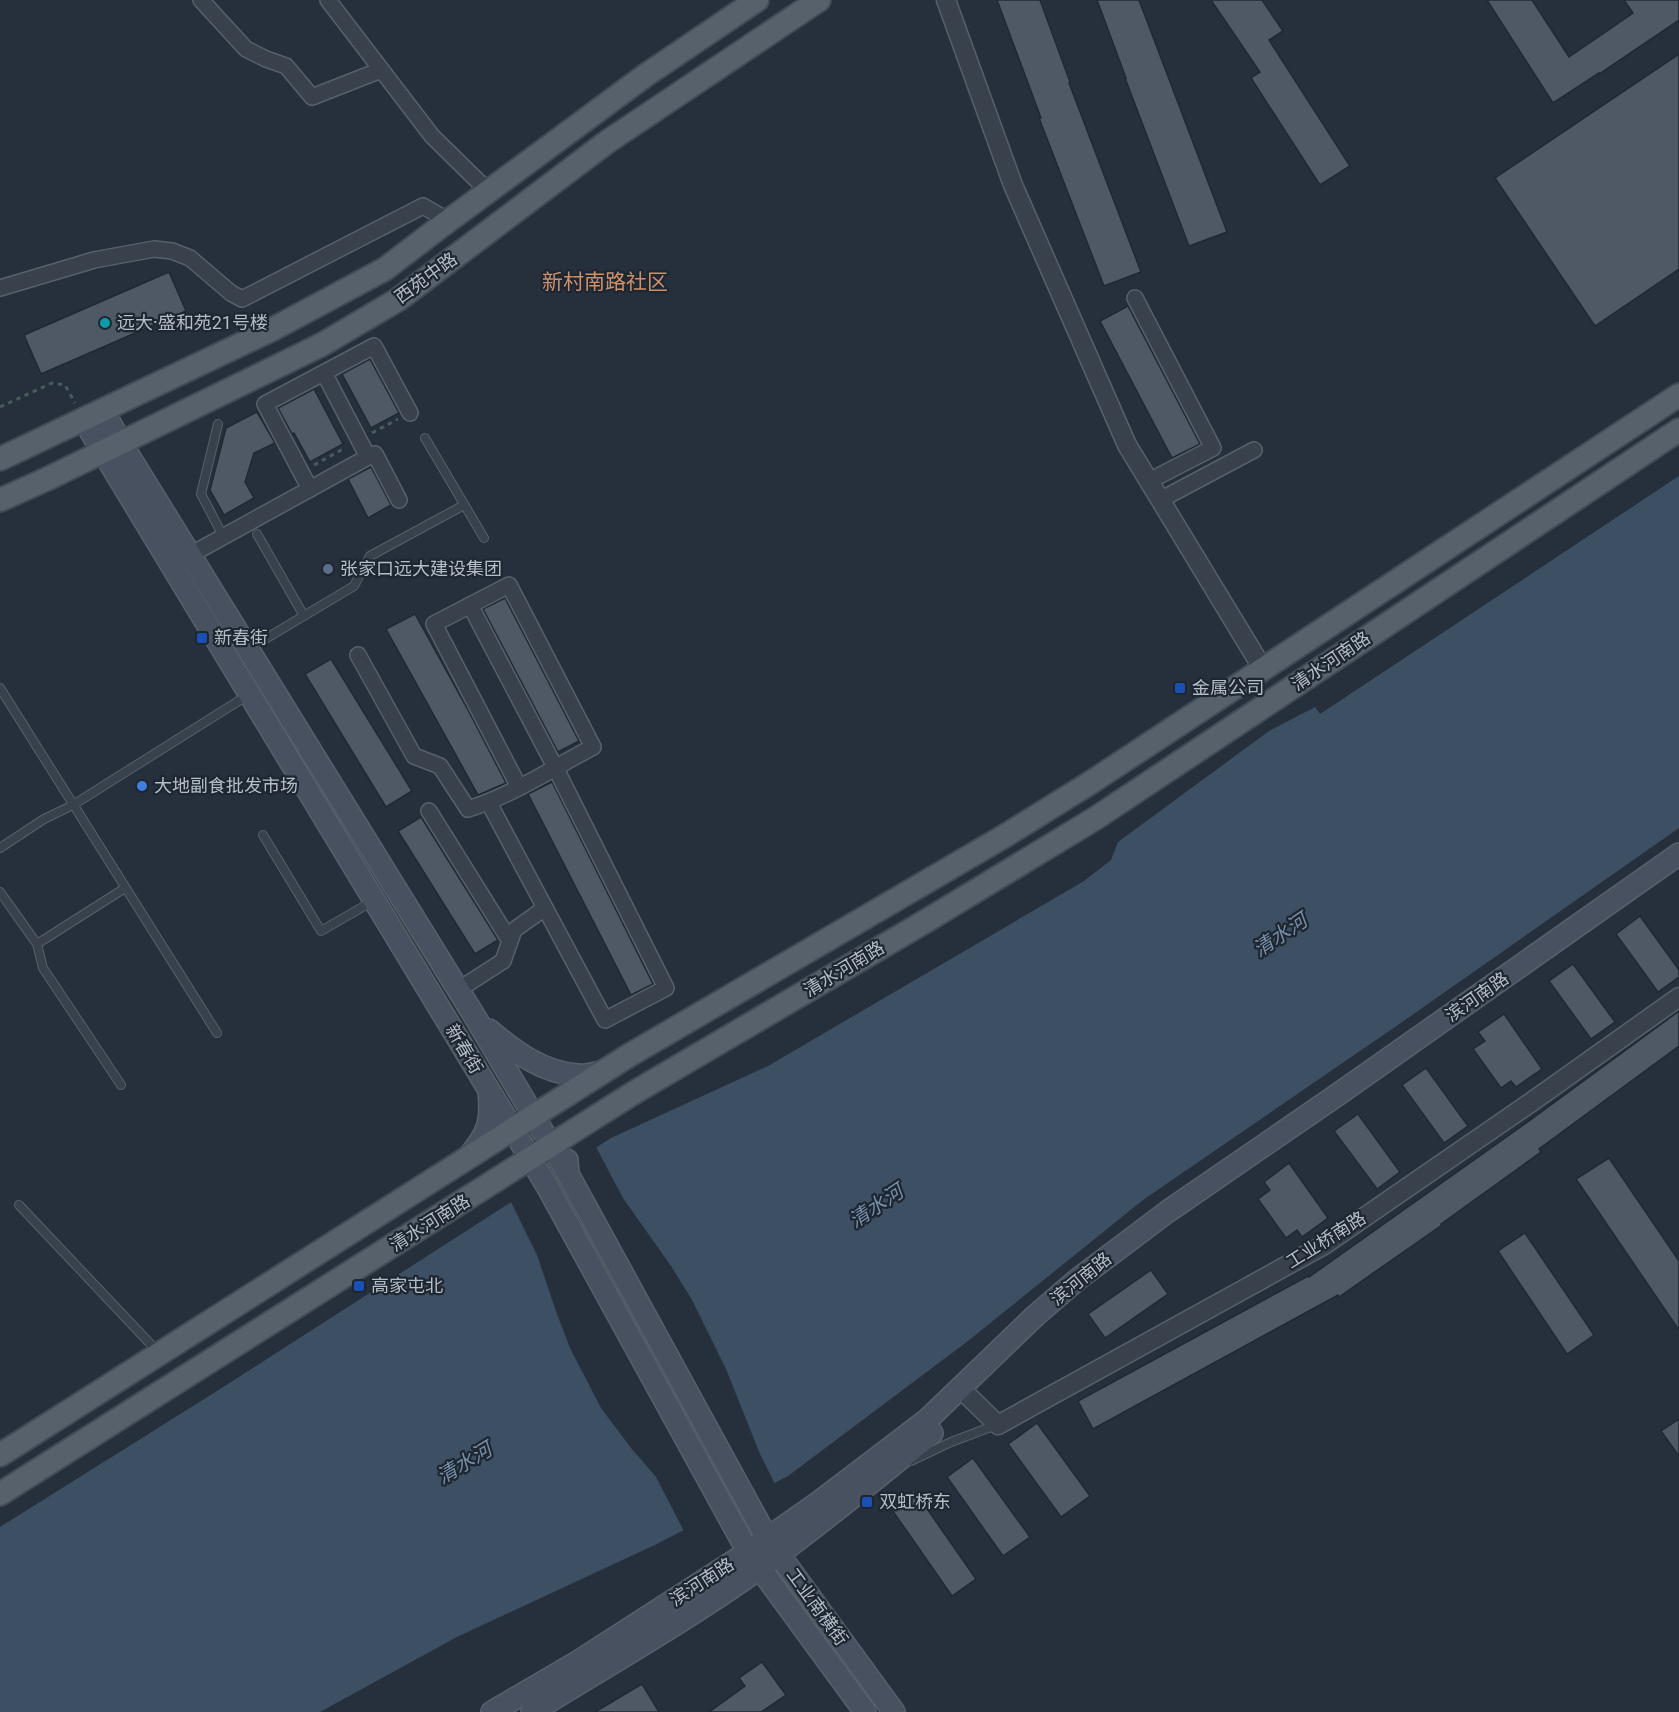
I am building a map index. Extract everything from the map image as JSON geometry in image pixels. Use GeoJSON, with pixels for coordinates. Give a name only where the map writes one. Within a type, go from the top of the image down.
{"type":"FeatureCollection","features":[{"type":"Feature","properties":{"kind":"main road","name":"西苑中路"},"geometry":{"type":"LineString","coordinates":[[0,459],[273,329],[385,269],[646,75],[757,0]]}},
{"type":"Feature","properties":{"kind":"main road","name":"西苑中路"},"geometry":{"type":"LineString","coordinates":[[0,500],[323,344],[399,299],[607,142],[819,0]]}},
{"type":"Feature","properties":{"kind":"main road","name":"清水河南路"},"geometry":{"type":"LineString","coordinates":[[0,1455],[602,1072],[1003,837],[1090,783],[1679,395]]}},
{"type":"Feature","properties":{"kind":"main road","name":"新春街"},"geometry":{"type":"LineString","coordinates":[[93,415],[249,694],[547,1186],[723,1507]]}},
{"type":"Feature","properties":{"kind":"main road","name":"清水河南路"},"geometry":{"type":"LineString","coordinates":[[0,1494],[635,1092],[1096,818],[1679,430]]}},
{"type":"Feature","properties":{"kind":"main road","name":"新春街"},"geometry":{"type":"LineString","coordinates":[[112,447],[190,555],[475,1017],[552,1145],[746,1498]]}},
{"type":"Feature","properties":{"kind":"main road","name":"滨河南路"},"geometry":{"type":"LineString","coordinates":[[492,1712],[754,1560],[877,1478],[942,1425],[965,1392],[1035,1316],[1070,1287],[1167,1212],[1679,854]]}},
{"type":"Feature","properties":{"kind":"main road","name":"滨河南路"},"geometry":{"type":"LineString","coordinates":[[773,1546],[819,1502],[1009,1358],[1071,1300],[1119,1261],[1309,1130],[1679,866]]}},
{"type":"Feature","properties":{"kind":"main road"},"geometry":{"type":"LineString","coordinates":[[475,1017],[512,1050],[530,1061],[551,1070],[579,1075],[602,1072]]}},
{"type":"Feature","properties":{"kind":"main road"},"geometry":{"type":"LineString","coordinates":[[467,1158],[480,1143],[487,1129],[491,1114],[489,1090]]}},
{"type":"Feature","properties":{"kind":"main road"},"geometry":{"type":"LineString","coordinates":[[568,1174],[567,1146],[581,1126]]}},
{"type":"Feature","properties":{"kind":"main road"},"geometry":{"type":"LineString","coordinates":[[503,1176],[518,1173],[538,1179],[547,1186]]}},
{"type":"Feature","properties":{"kind":"main road","name":"工业南横街"},"geometry":{"type":"LineString","coordinates":[[746,1498],[773,1546],[894,1712]]}},
{"type":"Feature","properties":{"kind":"main road","name":"工业南横街"},"geometry":{"type":"LineString","coordinates":[[723,1507],[754,1560],[865,1712]]}},
{"type":"Feature","properties":{"kind":"main road","name":"滨河南路"},"geometry":{"type":"LineString","coordinates":[[532,1712],[710,1602],[754,1560]]}},
{"type":"Feature","properties":{"kind":"street"},"geometry":{"type":"LineString","coordinates":[[201,0],[246,49],[286,66],[312,97],[381,69]]}},
{"type":"Feature","properties":{"kind":"street"},"geometry":{"type":"LineString","coordinates":[[328,0],[432,136],[488,191]]}},
{"type":"Feature","properties":{"kind":"street"},"geometry":{"type":"LineString","coordinates":[[946,0],[1013,185],[1127,445],[1263,669]]}},
{"type":"Feature","properties":{"kind":"street"},"geometry":{"type":"LineString","coordinates":[[0,288],[94,260],[154,249],[172,251],[190,258],[231,293],[242,299],[423,206],[449,220]]}},
{"type":"Feature","properties":{"kind":"street"},"geometry":{"type":"LineString","coordinates":[[1135,298],[1213,448],[1149,482]]}},
{"type":"Feature","properties":{"kind":"street"},"geometry":{"type":"LineString","coordinates":[[310,489],[265,404],[374,346],[410,412]]}},
{"type":"Feature","properties":{"kind":"street"},"geometry":{"type":"LineString","coordinates":[[324,373],[368,457]]}},
{"type":"Feature","properties":{"kind":"street"},"geometry":{"type":"LineString","coordinates":[[1160,500],[1254,450]]}},
{"type":"Feature","properties":{"kind":"street"},"geometry":{"type":"LineString","coordinates":[[190,555],[375,454],[399,500]]}},
{"type":"Feature","properties":{"kind":"street"},"geometry":{"type":"LineString","coordinates":[[358,655],[414,756],[440,766],[468,809],[489,803],[519,787],[555,767],[593,747],[509,585],[434,624],[519,787]]}},
{"type":"Feature","properties":{"kind":"street"},"geometry":{"type":"LineString","coordinates":[[470,605],[555,767],[666,988],[605,1020],[489,803]]}},
{"type":"Feature","properties":{"kind":"street"},"geometry":{"type":"LineString","coordinates":[[429,811],[510,941]]}},
{"type":"Feature","properties":{"kind":"street"},"geometry":{"type":"LineString","coordinates":[[458,990],[503,961],[514,930],[545,908]]}},
{"type":"Feature","properties":{"kind":"street","name":"工业桥南路"},"geometry":{"type":"LineString","coordinates":[[998,1425],[1324,1245],[1679,997]]}},
{"type":"Feature","properties":{"kind":"street"},"geometry":{"type":"LineString","coordinates":[[965,1392],[998,1425]]}},
{"type":"Feature","properties":{"kind":"lane"},"geometry":{"type":"LineString","coordinates":[[218,424],[201,494],[224,536]]}},
{"type":"Feature","properties":{"kind":"lane"},"geometry":{"type":"LineString","coordinates":[[425,438],[484,538]]}},
{"type":"Feature","properties":{"kind":"lane"},"geometry":{"type":"LineString","coordinates":[[248,650],[354,586],[370,556],[464,505]]}},
{"type":"Feature","properties":{"kind":"lane"},"geometry":{"type":"LineString","coordinates":[[257,534],[304,616]]}},
{"type":"Feature","properties":{"kind":"lane"},"geometry":{"type":"LineString","coordinates":[[0,688],[217,1033]]}},
{"type":"Feature","properties":{"kind":"lane"},"geometry":{"type":"LineString","coordinates":[[0,848],[44,819],[73,805],[249,694]]}},
{"type":"Feature","properties":{"kind":"lane"},"geometry":{"type":"LineString","coordinates":[[263,835],[321,931],[374,900]]}},
{"type":"Feature","properties":{"kind":"lane"},"geometry":{"type":"LineString","coordinates":[[37,944],[125,888]]}},
{"type":"Feature","properties":{"kind":"lane"},"geometry":{"type":"LineString","coordinates":[[0,892],[37,944],[43,968],[121,1085]]}},
{"type":"Feature","properties":{"kind":"lane"},"geometry":{"type":"LineString","coordinates":[[19,1205],[160,1353]]}},
{"type":"Feature","properties":{"kind":"lane"},"geometry":{"type":"LineString","coordinates":[[877,1478],[951,1442],[998,1425]]}},
{"type":"Feature","properties":{"kind":"path"},"geometry":{"type":"LineString","coordinates":[[0,407],[52,383],[65,385],[93,415]]}},
{"type":"Feature","properties":{"kind":"water","name":"清水河"},"geometry":{"type":"Polygon","coordinates":[[[1679,476],[1679,828],[1143,1200],[968,1341],[788,1476],[657,1544],[457,1637],[320,1712],[0,1712],[0,1527],[217,1391],[611,1138],[768,1066],[1084,881],[1111,860],[1118,842],[1269,731],[1315,707],[1320,714],[1679,476]]]}},
{"type":"Feature","properties":{"kind":"pier"},"geometry":{"type":"Polygon","coordinates":[[[595,1145],[623,1198],[692,1300],[726,1369],[760,1454],[776,1486],[685,1533],[656,1477],[601,1408],[570,1348],[537,1255],[510,1200],[595,1145]]]}},
{"type":"Feature","properties":{"kind":"building"},"geometry":{"type":"Polygon","coordinates":[[[997,0],[1040,0],[1141,272],[1104,286],[1039,118],[1041,118],[997,0]]]}},
{"type":"Feature","properties":{"kind":"building"},"geometry":{"type":"Polygon","coordinates":[[[1097,0],[1139,0],[1227,232],[1189,246],[1097,0]]]}},
{"type":"Feature","properties":{"kind":"building"},"geometry":{"type":"Polygon","coordinates":[[[1211,0],[1262,0],[1283,31],[1269,40],[1350,166],[1320,185],[1251,78],[1260,72],[1211,0]]]}},
{"type":"Feature","properties":{"kind":"building"},"geometry":{"type":"Polygon","coordinates":[[[1487,0],[1532,0],[1569,57],[1633,13],[1624,0],[1679,0],[1679,20],[1553,103],[1487,0]]]}},
{"type":"Feature","properties":{"kind":"building"},"geometry":{"type":"Polygon","coordinates":[[[1679,54],[1679,269],[1595,326],[1495,178],[1679,54]]]}},
{"type":"Feature","properties":{"kind":"building","name":"远大·盛和苑21号楼"},"geometry":{"type":"Polygon","coordinates":[[[169,272],[186,311],[41,374],[24,335],[169,272]]]}},
{"type":"Feature","properties":{"kind":"building"},"geometry":{"type":"Polygon","coordinates":[[[1128,306],[1200,444],[1172,458],[1100,321],[1128,306]]]}},
{"type":"Feature","properties":{"kind":"building"},"geometry":{"type":"Polygon","coordinates":[[[370,359],[399,413],[371,428],[342,374],[370,359]]]}},
{"type":"Feature","properties":{"kind":"building"},"geometry":{"type":"Polygon","coordinates":[[[314,389],[343,444],[310,462],[278,408],[314,389]]]}},
{"type":"Feature","properties":{"kind":"building"},"geometry":{"type":"Polygon","coordinates":[[[257,412],[275,443],[254,453],[245,482],[254,498],[224,515],[210,490],[226,428],[257,412]]]}},
{"type":"Feature","properties":{"kind":"building"},"geometry":{"type":"Polygon","coordinates":[[[371,467],[391,505],[368,518],[348,479],[371,467]]]}},
{"type":"Feature","properties":{"kind":"building"},"geometry":{"type":"Polygon","coordinates":[[[505,598],[579,741],[558,752],[483,609],[505,598]]]}},
{"type":"Feature","properties":{"kind":"building"},"geometry":{"type":"Polygon","coordinates":[[[415,614],[506,783],[478,795],[386,629],[415,614]]]}},
{"type":"Feature","properties":{"kind":"building"},"geometry":{"type":"Polygon","coordinates":[[[331,659],[412,791],[386,807],[305,674],[331,659]]]}},
{"type":"Feature","properties":{"kind":"building"},"geometry":{"type":"Polygon","coordinates":[[[552,782],[653,984],[631,995],[528,794],[552,782]]]}},
{"type":"Feature","properties":{"kind":"building"},"geometry":{"type":"Polygon","coordinates":[[[421,817],[498,940],[475,954],[398,831],[421,817]]]}},
{"type":"Feature","properties":{"kind":"building"},"geometry":{"type":"Polygon","coordinates":[[[1640,916],[1679,970],[1679,977],[1658,992],[1616,934],[1640,916]]]}},
{"type":"Feature","properties":{"kind":"building"},"geometry":{"type":"Polygon","coordinates":[[[1573,964],[1615,1022],[1591,1039],[1549,981],[1573,964]]]}},
{"type":"Feature","properties":{"kind":"building"},"geometry":{"type":"Polygon","coordinates":[[[1679,1011],[1679,1046],[1539,1149],[1541,1152],[1442,1225],[1339,1297],[1338,1295],[1093,1429],[1078,1401],[1309,1277],[1679,1011]]]}},
{"type":"Feature","properties":{"kind":"building"},"geometry":{"type":"Polygon","coordinates":[[[1504,1014],[1542,1069],[1516,1087],[1511,1081],[1501,1088],[1473,1049],[1485,1041],[1478,1032],[1504,1014]]]}},
{"type":"Feature","properties":{"kind":"building"},"geometry":{"type":"Polygon","coordinates":[[[1426,1068],[1468,1126],[1444,1143],[1402,1085],[1426,1068]]]}},
{"type":"Feature","properties":{"kind":"building"},"geometry":{"type":"Polygon","coordinates":[[[1358,1114],[1400,1172],[1377,1189],[1334,1131],[1358,1114]]]}},
{"type":"Feature","properties":{"kind":"building"},"geometry":{"type":"Polygon","coordinates":[[[1609,1158],[1679,1261],[1679,1330],[1576,1179],[1609,1158]]]}},
{"type":"Feature","properties":{"kind":"building"},"geometry":{"type":"Polygon","coordinates":[[[1289,1163],[1328,1218],[1302,1237],[1297,1230],[1286,1238],[1258,1199],[1270,1190],[1264,1182],[1289,1163]]]}},
{"type":"Feature","properties":{"kind":"building"},"geometry":{"type":"Polygon","coordinates":[[[1525,1233],[1594,1335],[1567,1354],[1498,1251],[1525,1233]]]}},
{"type":"Feature","properties":{"kind":"building"},"geometry":{"type":"Polygon","coordinates":[[[1151,1270],[1168,1294],[1105,1338],[1088,1314],[1151,1270]]]}},
{"type":"Feature","properties":{"kind":"building"},"geometry":{"type":"Polygon","coordinates":[[[1679,1419],[1679,1456],[1661,1431],[1679,1419]]]}},
{"type":"Feature","properties":{"kind":"building"},"geometry":{"type":"Polygon","coordinates":[[[1037,1423],[1090,1496],[1061,1517],[1008,1444],[1037,1423]]]}},
{"type":"Feature","properties":{"kind":"building"},"geometry":{"type":"Polygon","coordinates":[[[973,1458],[1030,1537],[1003,1556],[947,1477],[973,1458]]]}},
{"type":"Feature","properties":{"kind":"building"},"geometry":{"type":"Polygon","coordinates":[[[914,1490],[976,1579],[952,1596],[890,1507],[914,1490]]]}},
{"type":"Feature","properties":{"kind":"building"},"geometry":{"type":"Polygon","coordinates":[[[762,1662],[786,1695],[761,1712],[709,1712],[745,1686],[739,1678],[762,1662]]]}},
{"type":"Feature","properties":{"kind":"building"},"geometry":{"type":"Polygon","coordinates":[[[642,1684],[659,1712],[595,1712],[642,1684]]]}},
{"type":"Feature","properties":{"kind":"place","name":"远大·盛和苑21号楼"},"geometry":{"type":"Point","coordinates":[105,323]}},
{"type":"Feature","properties":{"kind":"place","name":"张家口远大建设集团"},"geometry":{"type":"Point","coordinates":[328,569]}},
{"type":"Feature","properties":{"kind":"place","name":"新春街"},"geometry":{"type":"Point","coordinates":[202,638]}},
{"type":"Feature","properties":{"kind":"place","name":"金属公司"},"geometry":{"type":"Point","coordinates":[1180,688]}},
{"type":"Feature","properties":{"kind":"place","name":"大地副食批发市场"},"geometry":{"type":"Point","coordinates":[142,786]}},
{"type":"Feature","properties":{"kind":"place","name":"高家屯北"},"geometry":{"type":"Point","coordinates":[359,1286]}},
{"type":"Feature","properties":{"kind":"place","name":"双虹桥东"},"geometry":{"type":"Point","coordinates":[867,1502]}},
{"type":"Feature","properties":{"kind":"district","name":"新村南路社区"},"geometry":{"type":"Point","coordinates":[605,282]}}]}
